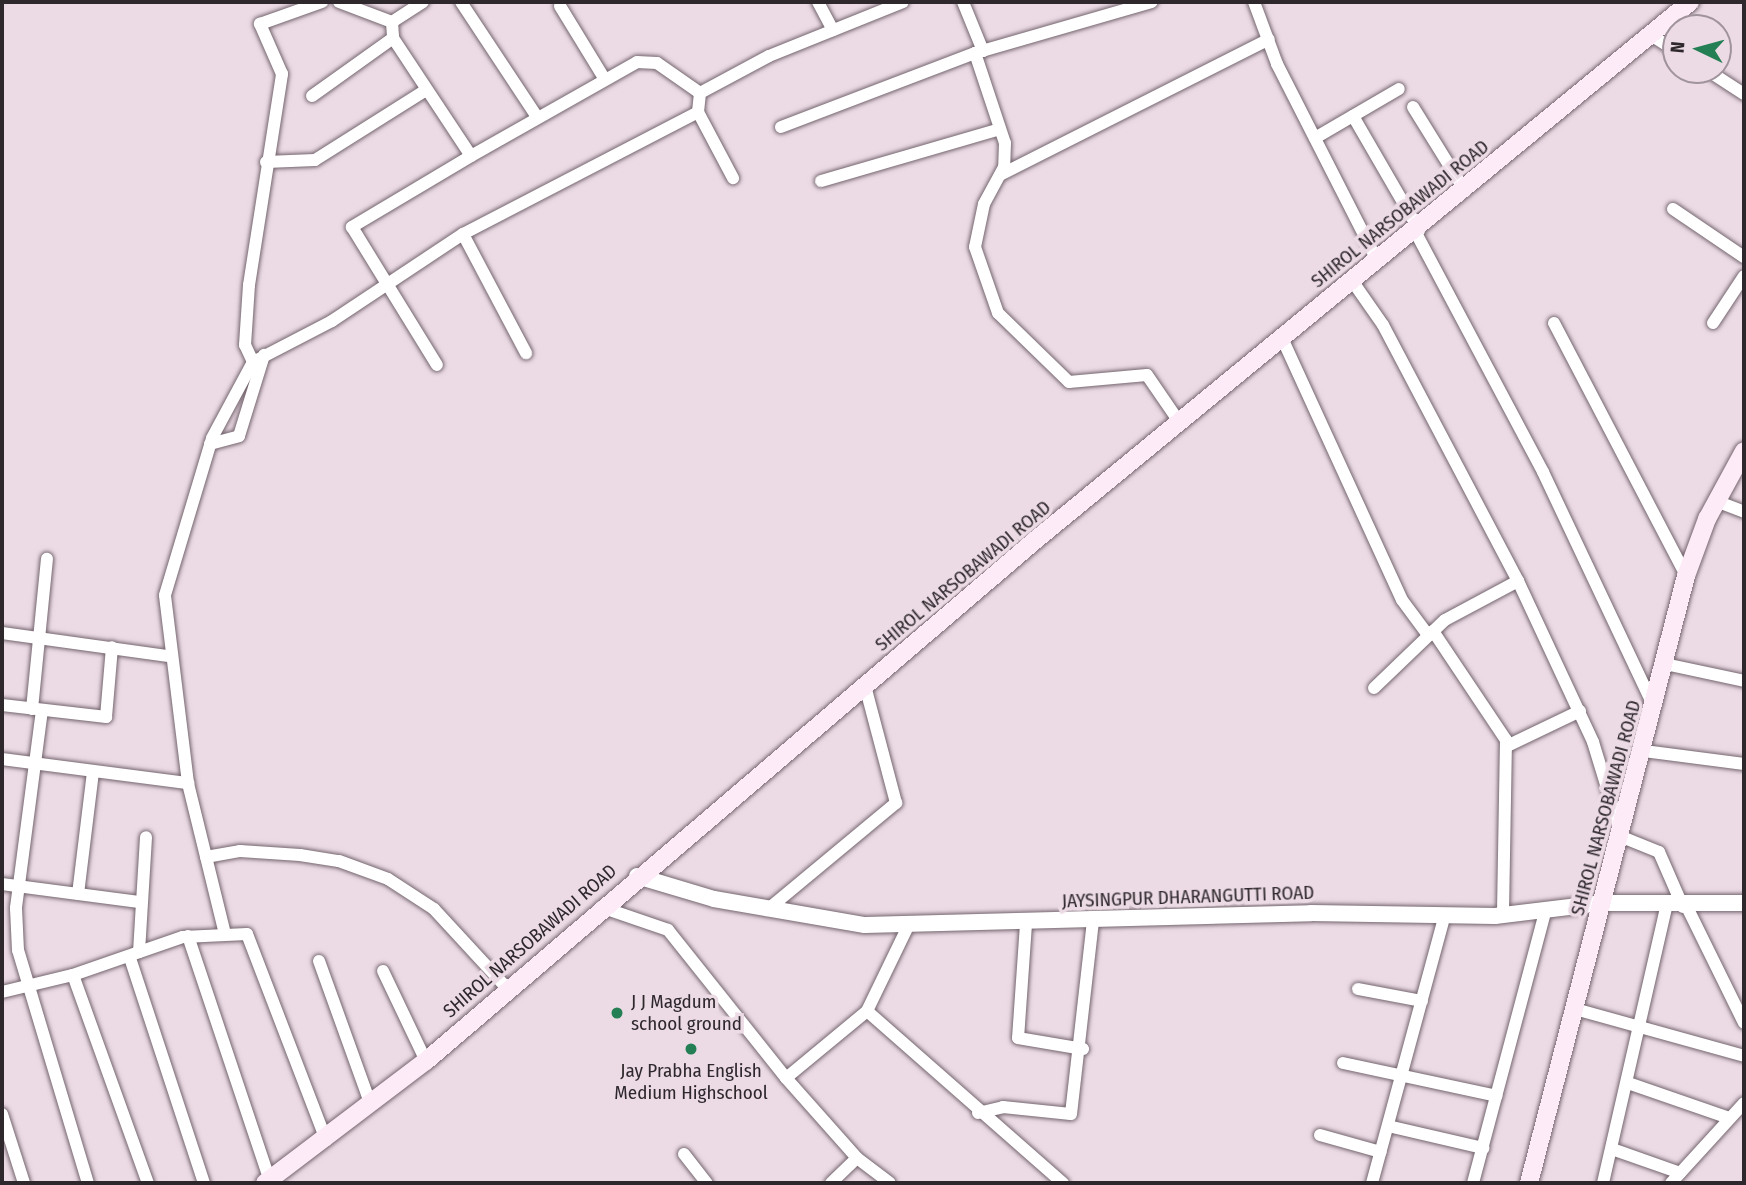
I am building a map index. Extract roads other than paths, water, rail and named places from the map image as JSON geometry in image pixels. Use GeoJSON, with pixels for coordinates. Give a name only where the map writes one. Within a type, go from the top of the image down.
{"type":"FeatureCollection","features":[{"type":"Feature","properties":{"kind":"main road","name":"SHIROL NARSOBAWADI ROAD"},"geometry":{"type":"LineString","coordinates":[[268,1182],[326,1140],[426,1060],[506,987],[636,876],[1282,338],[1417,232],[1690,2]]}},
{"type":"Feature","properties":{"kind":"main road","name":"SHIROL NARSOBAWADI ROAD"},"geometry":{"type":"LineString","coordinates":[[1529,1183],[1622,837],[1686,576],[1716,501],[1744,453]]}},
{"type":"Feature","properties":{"kind":"street"},"geometry":{"type":"LineString","coordinates":[[259,359],[245,345],[246,321],[267,162],[282,74],[260,24],[322,2]]}},
{"type":"Feature","properties":{"kind":"street"},"geometry":{"type":"LineString","coordinates":[[339,2],[393,22]]}},
{"type":"Feature","properties":{"kind":"street"},"geometry":{"type":"LineString","coordinates":[[393,22],[423,2]]}},
{"type":"Feature","properties":{"kind":"street"},"geometry":{"type":"LineString","coordinates":[[461,2],[537,117]]}},
{"type":"Feature","properties":{"kind":"street"},"geometry":{"type":"LineString","coordinates":[[818,2],[833,30]]}},
{"type":"Feature","properties":{"kind":"street"},"geometry":{"type":"LineString","coordinates":[[963,2],[1000,129],[1000,175],[984,204],[975,247],[1008,328],[1076,385],[1127,372],[1147,375],[1180,423]]}},
{"type":"Feature","properties":{"kind":"street"},"geometry":{"type":"LineString","coordinates":[[780,128],[979,52],[1152,2]]}},
{"type":"Feature","properties":{"kind":"street"},"geometry":{"type":"LineString","coordinates":[[1254,2],[1315,138],[1378,262]]}},
{"type":"Feature","properties":{"kind":"street"},"geometry":{"type":"LineString","coordinates":[[700,93],[895,3]]}},
{"type":"Feature","properties":{"kind":"street"},"geometry":{"type":"LineString","coordinates":[[560,6],[604,78]]}},
{"type":"Feature","properties":{"kind":"street"},"geometry":{"type":"LineString","coordinates":[[393,22],[393,38],[471,156]]}},
{"type":"Feature","properties":{"kind":"street"},"geometry":{"type":"LineString","coordinates":[[1651,35],[1662,42]]}},
{"type":"Feature","properties":{"kind":"street"},"geometry":{"type":"LineString","coordinates":[[312,96],[393,38]]}},
{"type":"Feature","properties":{"kind":"street"},"geometry":{"type":"LineString","coordinates":[[1000,175],[1269,39]]}},
{"type":"Feature","properties":{"kind":"street"},"geometry":{"type":"LineString","coordinates":[[437,365],[389,283],[352,227],[604,78],[647,60],[700,93]]}},
{"type":"Feature","properties":{"kind":"street"},"geometry":{"type":"LineString","coordinates":[[1729,84],[1744,94]]}},
{"type":"Feature","properties":{"kind":"street"},"geometry":{"type":"LineString","coordinates":[[1315,138],[1399,89]]}},
{"type":"Feature","properties":{"kind":"street"},"geometry":{"type":"LineString","coordinates":[[267,162],[314,160],[426,90]]}},
{"type":"Feature","properties":{"kind":"street"},"geometry":{"type":"LineString","coordinates":[[700,93],[698,112],[733,178]]}},
{"type":"Feature","properties":{"kind":"street"},"geometry":{"type":"LineString","coordinates":[[1413,107],[1465,191]]}},
{"type":"Feature","properties":{"kind":"street"},"geometry":{"type":"LineString","coordinates":[[224,930],[188,783],[167,656],[167,572],[210,444],[259,359],[332,321],[463,234],[698,112]]}},
{"type":"Feature","properties":{"kind":"street"},"geometry":{"type":"LineString","coordinates":[[1353,116],[1543,472],[1654,708]]}},
{"type":"Feature","properties":{"kind":"street"},"geometry":{"type":"LineString","coordinates":[[821,181],[1000,129]]}},
{"type":"Feature","properties":{"kind":"street"},"geometry":{"type":"LineString","coordinates":[[1673,209],[1744,257]]}},
{"type":"Feature","properties":{"kind":"street"},"geometry":{"type":"LineString","coordinates":[[463,234],[526,352]]}},
{"type":"Feature","properties":{"kind":"street"},"geometry":{"type":"LineString","coordinates":[[1713,323],[1744,276]]}},
{"type":"Feature","properties":{"kind":"street"},"geometry":{"type":"LineString","coordinates":[[1353,282],[1383,325],[1518,581],[1580,711],[1622,837],[1659,852],[1679,907],[1744,1023]]}},
{"type":"Feature","properties":{"kind":"street"},"geometry":{"type":"LineString","coordinates":[[1554,323],[1686,576]]}},
{"type":"Feature","properties":{"kind":"street"},"geometry":{"type":"LineString","coordinates":[[1282,338],[1402,600],[1430,633],[1507,746],[1503,916]]}},
{"type":"Feature","properties":{"kind":"street"},"geometry":{"type":"LineString","coordinates":[[210,444],[239,436],[259,359]]}},
{"type":"Feature","properties":{"kind":"street"},"geometry":{"type":"LineString","coordinates":[[1716,501],[1744,512]]}},
{"type":"Feature","properties":{"kind":"street"},"geometry":{"type":"LineString","coordinates":[[47,559],[37,637],[35,763],[20,886],[18,950],[26,984],[88,1183]]}},
{"type":"Feature","properties":{"kind":"street"},"geometry":{"type":"LineString","coordinates":[[1374,688],[1430,633],[1518,581]]}},
{"type":"Feature","properties":{"kind":"street"},"geometry":{"type":"LineString","coordinates":[[2,633],[167,656]]}},
{"type":"Feature","properties":{"kind":"street"},"geometry":{"type":"LineString","coordinates":[[2,705],[106,717],[112,647]]}},
{"type":"Feature","properties":{"kind":"street"},"geometry":{"type":"LineString","coordinates":[[1665,664],[1744,681]]}},
{"type":"Feature","properties":{"kind":"street"},"geometry":{"type":"LineString","coordinates":[[767,910],[896,803],[865,687]]}},
{"type":"Feature","properties":{"kind":"street"},"geometry":{"type":"LineString","coordinates":[[1507,746],[1580,711]]}},
{"type":"Feature","properties":{"kind":"street"},"geometry":{"type":"LineString","coordinates":[[1644,751],[1744,764]]}},
{"type":"Feature","properties":{"kind":"street"},"geometry":{"type":"LineString","coordinates":[[2,759],[188,783]]}},
{"type":"Feature","properties":{"kind":"street"},"geometry":{"type":"LineString","coordinates":[[78,894],[93,771]]}},
{"type":"Feature","properties":{"kind":"street"},"geometry":{"type":"LineString","coordinates":[[146,837],[134,955],[204,1183]]}},
{"type":"Feature","properties":{"kind":"street"},"geometry":{"type":"LineString","coordinates":[[206,857],[240,851],[300,855],[350,864],[388,879],[434,909],[506,987]]}},
{"type":"Feature","properties":{"kind":"street","name":"JAYSINGPUR DHARANGUTTI ROAD"},"geometry":{"type":"LineString","coordinates":[[636,876],[767,910],[865,925],[1503,916],[1603,904],[1679,907],[1744,904]]}},
{"type":"Feature","properties":{"kind":"street"},"geometry":{"type":"LineString","coordinates":[[2,884],[139,902]]}},
{"type":"Feature","properties":{"kind":"street"},"geometry":{"type":"LineString","coordinates":[[600,907],[668,930],[786,1078],[857,1158],[890,1183]]}},
{"type":"Feature","properties":{"kind":"street"},"geometry":{"type":"LineString","coordinates":[[1603,1183],[1642,1025],[1679,907]]}},
{"type":"Feature","properties":{"kind":"street"},"geometry":{"type":"LineString","coordinates":[[1473,1183],[1545,913]]}},
{"type":"Feature","properties":{"kind":"street"},"geometry":{"type":"LineString","coordinates":[[1372,1183],[1444,915]]}},
{"type":"Feature","properties":{"kind":"street"},"geometry":{"type":"LineString","coordinates":[[978,1113],[1003,1107],[1068,1116],[1083,1049],[1093,920]]}},
{"type":"Feature","properties":{"kind":"street"},"geometry":{"type":"LineString","coordinates":[[1026,923],[1018,1038],[1083,1049]]}},
{"type":"Feature","properties":{"kind":"street"},"geometry":{"type":"LineString","coordinates":[[786,1078],[867,1011],[909,924]]}},
{"type":"Feature","properties":{"kind":"street"},"geometry":{"type":"LineString","coordinates":[[2,992],[26,984],[73,975],[188,936],[224,930],[255,943],[326,1140]]}},
{"type":"Feature","properties":{"kind":"street"},"geometry":{"type":"LineString","coordinates":[[188,936],[268,1182]]}},
{"type":"Feature","properties":{"kind":"street"},"geometry":{"type":"LineString","coordinates":[[319,961],[370,1103]]}},
{"type":"Feature","properties":{"kind":"street"},"geometry":{"type":"LineString","coordinates":[[383,971],[426,1060]]}},
{"type":"Feature","properties":{"kind":"street"},"geometry":{"type":"LineString","coordinates":[[73,975],[148,1183]]}},
{"type":"Feature","properties":{"kind":"street"},"geometry":{"type":"LineString","coordinates":[[1358,989],[1422,1001]]}},
{"type":"Feature","properties":{"kind":"street"},"geometry":{"type":"LineString","coordinates":[[1574,1009],[1642,1025],[1744,1056]]}},
{"type":"Feature","properties":{"kind":"street"},"geometry":{"type":"LineString","coordinates":[[867,1011],[978,1113],[1063,1183]]}},
{"type":"Feature","properties":{"kind":"street"},"geometry":{"type":"LineString","coordinates":[[1343,1063],[1497,1096]]}},
{"type":"Feature","properties":{"kind":"street"},"geometry":{"type":"LineString","coordinates":[[1628,1083],[1726,1117]]}},
{"type":"Feature","properties":{"kind":"street"},"geometry":{"type":"LineString","coordinates":[[1612,1149],[1676,1178],[1726,1117],[1744,1103]]}},
{"type":"Feature","properties":{"kind":"street"},"geometry":{"type":"LineString","coordinates":[[2,1114],[24,1183]]}},
{"type":"Feature","properties":{"kind":"street"},"geometry":{"type":"LineString","coordinates":[[1388,1126],[1483,1149]]}},
{"type":"Feature","properties":{"kind":"street"},"geometry":{"type":"LineString","coordinates":[[1320,1135],[1381,1152]]}},
{"type":"Feature","properties":{"kind":"street"},"geometry":{"type":"LineString","coordinates":[[684,1154],[707,1183]]}},
{"type":"Feature","properties":{"kind":"street"},"geometry":{"type":"LineString","coordinates":[[831,1183],[857,1158]]}},
{"type":"Feature","properties":{"kind":"place","name":"J J Magdum school ground"},"geometry":{"type":"Point","coordinates":[617,1013]}},
{"type":"Feature","properties":{"kind":"place","name":"Jay Prabha English Medium Highschool"},"geometry":{"type":"Point","coordinates":[691,1049]}}]}
